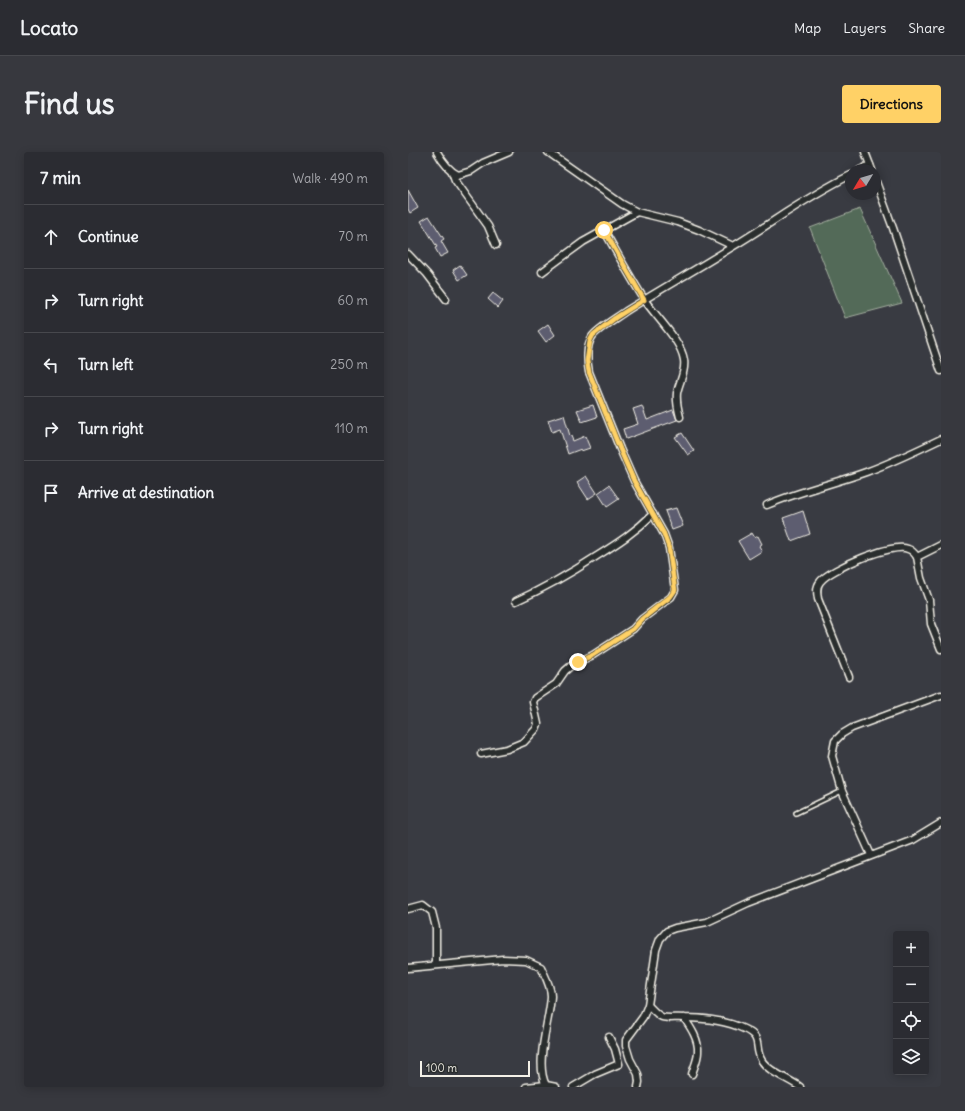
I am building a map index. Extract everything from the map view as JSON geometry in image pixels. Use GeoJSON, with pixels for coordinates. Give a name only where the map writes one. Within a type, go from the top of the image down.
{"type":"FeatureCollection","features":[{"type":"Feature","properties":{"kind":"street"},"geometry":{"type":"LineString","coordinates":[[436,152],[452,172],[458,175],[509,152]]}},
{"type":"Feature","properties":{"kind":"street"},"geometry":{"type":"LineString","coordinates":[[548,152],[622,204],[637,212],[678,222],[733,246]]}},
{"type":"Feature","properties":{"kind":"street"},"geometry":{"type":"LineString","coordinates":[[865,152],[870,164]]}},
{"type":"Feature","properties":{"kind":"street"},"geometry":{"type":"LineString","coordinates":[[452,172],[455,180],[488,226],[496,245]]}},
{"type":"Feature","properties":{"kind":"street"},"geometry":{"type":"LineString","coordinates":[[481,754],[507,749],[524,742],[536,729],[538,724],[534,702],[535,698],[556,684],[565,671],[572,665],[593,655],[633,629],[642,619],[670,597],[675,590],[669,548],[664,534],[634,481],[589,372],[587,361],[590,341],[593,335],[615,318],[826,188],[845,178]]}},
{"type":"Feature","properties":{"kind":"street"},"geometry":{"type":"LineString","coordinates":[[881,195],[941,369]]}},
{"type":"Feature","properties":{"kind":"street"},"geometry":{"type":"LineString","coordinates":[[542,272],[583,242],[637,212]]}},
{"type":"Feature","properties":{"kind":"street"},"geometry":{"type":"LineString","coordinates":[[604,230],[644,300],[680,348],[684,360],[683,373],[677,393],[676,404],[680,417]]}},
{"type":"Feature","properties":{"kind":"street"},"geometry":{"type":"LineString","coordinates":[[408,254],[427,274],[446,299]]}},
{"type":"Feature","properties":{"kind":"street"},"geometry":{"type":"LineString","coordinates":[[767,505],[786,497],[827,485],[905,457],[941,439]]}},
{"type":"Feature","properties":{"kind":"street"},"geometry":{"type":"LineString","coordinates":[[516,601],[562,578],[623,540],[640,528],[653,514]]}},
{"type":"Feature","properties":{"kind":"street"},"geometry":{"type":"LineString","coordinates":[[917,557],[941,545]]}},
{"type":"Feature","properties":{"kind":"street"},"geometry":{"type":"LineString","coordinates":[[849,677],[818,599],[817,590],[819,583],[825,576],[852,562],[890,550],[902,547],[908,548],[917,557],[921,578],[929,600],[931,624],[941,649]]}},
{"type":"Feature","properties":{"kind":"street"},"geometry":{"type":"LineString","coordinates":[[871,855],[842,791],[832,756],[835,741],[842,734],[852,728],[941,695]]}},
{"type":"Feature","properties":{"kind":"street"},"geometry":{"type":"LineString","coordinates":[[638,1087],[638,1074],[630,1059],[626,1046],[626,1040],[643,1017],[648,1005],[656,950],[660,939],[667,931],[707,922],[748,902],[913,840],[941,824]]}},
{"type":"Feature","properties":{"kind":"street"},"geometry":{"type":"LineString","coordinates":[[408,909],[423,905],[432,912],[436,928],[436,964]]}},
{"type":"Feature","properties":{"kind":"street"},"geometry":{"type":"LineString","coordinates":[[408,968],[436,964],[503,959],[526,960],[541,966],[549,984],[551,996],[543,1051],[542,1078],[546,1085]]}},
{"type":"Feature","properties":{"kind":"street"},"geometry":{"type":"LineString","coordinates":[[648,1005],[656,1013],[663,1017],[723,1022],[743,1028],[753,1034],[757,1039],[761,1060],[766,1066],[800,1087]]}},
{"type":"Feature","properties":{"kind":"street"},"geometry":{"type":"LineString","coordinates":[[684,1018],[693,1031],[697,1044],[698,1053],[692,1074]]}},
{"type":"Feature","properties":{"kind":"street"},"geometry":{"type":"LineString","coordinates":[[573,1087],[595,1074],[619,1064],[615,1049],[609,1037]]}},
{"type":"Feature","properties":{"kind":"street"},"geometry":{"type":"LineString","coordinates":[[526,1087],[546,1085],[556,1087]]}},
{"type":"Feature","properties":{"kind":"lane"},"geometry":{"type":"LineString","coordinates":[[796,813],[842,791]]}},
{"type":"Feature","properties":{"kind":"green space"},"geometry":{"type":"Polygon","coordinates":[[[860,209],[902,303],[845,318],[810,228],[860,209]]]}},
{"type":"Feature","properties":{"kind":"building"},"geometry":{"type":"Polygon","coordinates":[[[408,190],[418,208],[410,213],[408,209],[408,190]]]}},
{"type":"Feature","properties":{"kind":"building"},"geometry":{"type":"Polygon","coordinates":[[[429,216],[444,239],[441,241],[448,253],[440,257],[435,248],[437,247],[421,221],[429,216]]]}},
{"type":"Feature","properties":{"kind":"building"},"geometry":{"type":"Polygon","coordinates":[[[460,265],[467,275],[459,280],[453,270],[460,265]]]}},
{"type":"Feature","properties":{"kind":"building"},"geometry":{"type":"Polygon","coordinates":[[[493,293],[503,301],[498,308],[488,299],[493,293]]]}},
{"type":"Feature","properties":{"kind":"building"},"geometry":{"type":"Polygon","coordinates":[[[548,324],[555,335],[546,342],[538,331],[548,324]]]}},
{"type":"Feature","properties":{"kind":"building"},"geometry":{"type":"Polygon","coordinates":[[[593,405],[597,417],[582,422],[577,410],[593,405]]]}},
{"type":"Feature","properties":{"kind":"building"},"geometry":{"type":"Polygon","coordinates":[[[642,406],[647,420],[673,410],[677,420],[626,439],[623,429],[638,424],[633,409],[642,406]]]}},
{"type":"Feature","properties":{"kind":"building"},"geometry":{"type":"Polygon","coordinates":[[[564,415],[573,441],[585,436],[590,448],[581,451],[581,449],[568,454],[560,429],[552,432],[548,420],[564,415]]]}},
{"type":"Feature","properties":{"kind":"building"},"geometry":{"type":"Polygon","coordinates":[[[682,433],[694,451],[688,455],[675,437],[682,433]]]}},
{"type":"Feature","properties":{"kind":"building"},"geometry":{"type":"Polygon","coordinates":[[[586,476],[597,493],[588,499],[577,482],[586,476]]]}},
{"type":"Feature","properties":{"kind":"building"},"geometry":{"type":"Polygon","coordinates":[[[609,485],[619,499],[607,507],[598,493],[609,485]]]}},
{"type":"Feature","properties":{"kind":"building"},"geometry":{"type":"Polygon","coordinates":[[[676,508],[683,526],[672,530],[665,511],[676,508]]]}},
{"type":"Feature","properties":{"kind":"building"},"geometry":{"type":"Polygon","coordinates":[[[803,511],[810,534],[791,541],[783,518],[803,511]]]}},
{"type":"Feature","properties":{"kind":"building"},"geometry":{"type":"Polygon","coordinates":[[[752,533],[755,538],[758,536],[762,544],[759,546],[762,551],[749,559],[738,541],[752,533]]]}},
{"type":"Feature","properties":{"kind":"route"},"geometry":{"type":"LineString","coordinates":[[578,662],[593,655],[633,629],[642,619],[670,597],[675,590],[669,548],[664,534],[634,481],[589,372],[587,361],[590,341],[593,335],[615,318],[644,300],[604,230]]}}]}
